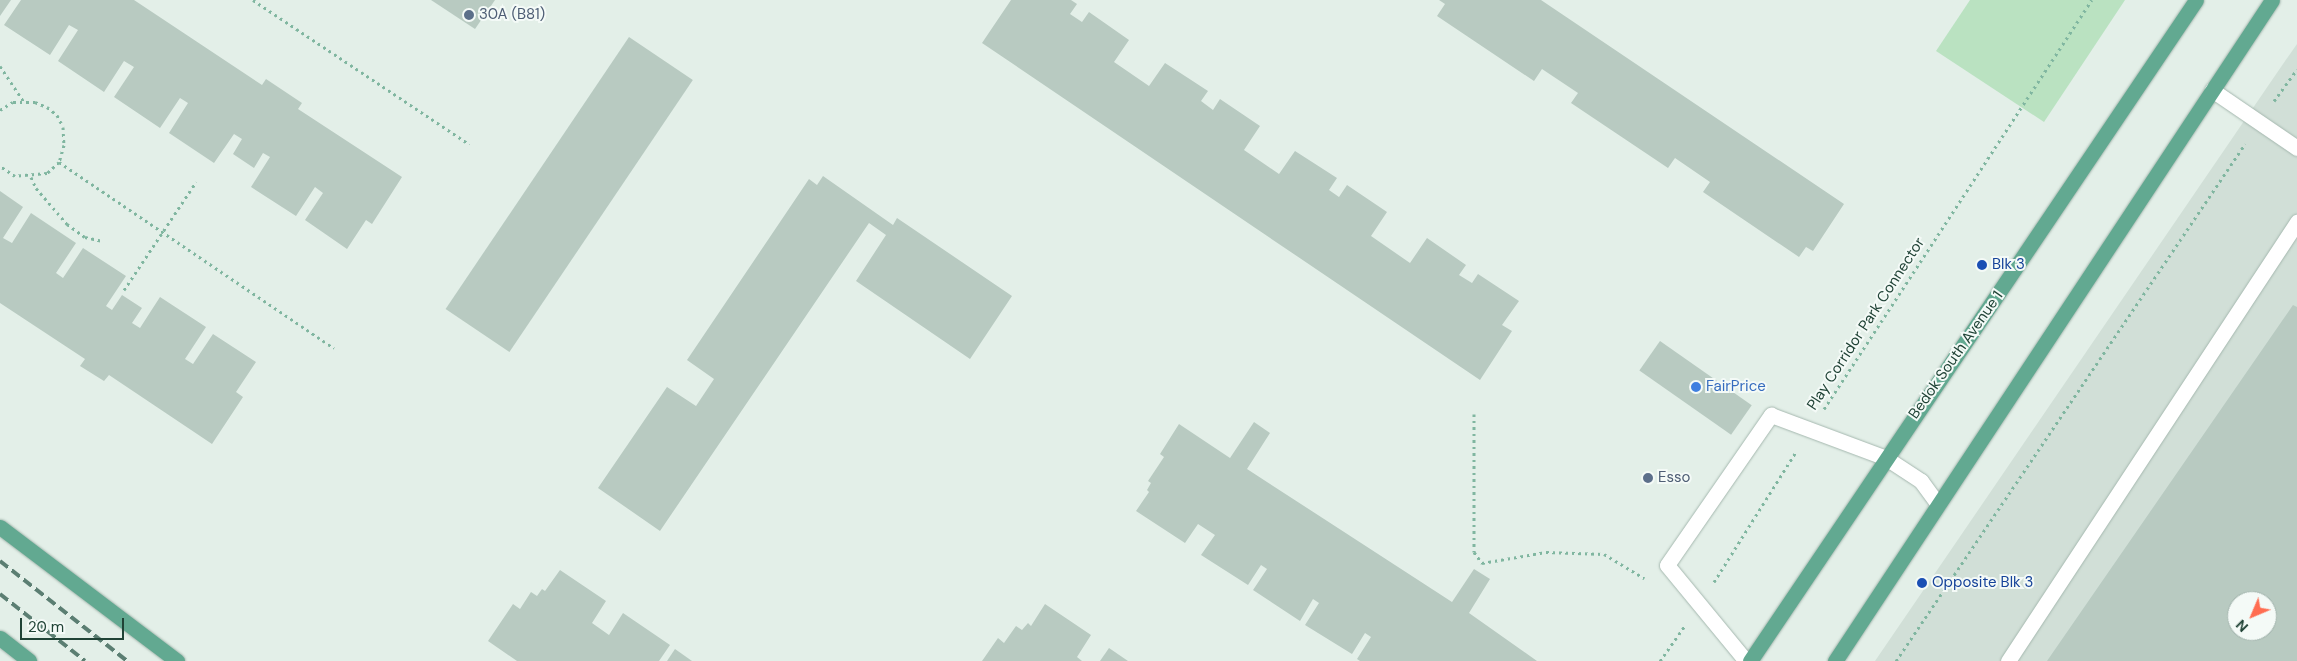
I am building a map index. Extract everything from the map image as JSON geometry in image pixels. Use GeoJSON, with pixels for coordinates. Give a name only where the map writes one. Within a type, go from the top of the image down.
{"type":"FeatureCollection","features":[{"type":"Feature","properties":{"kind":"main road","name":"Bedok South Avenue 1"},"geometry":{"type":"LineString","coordinates":[[1748,661],[2196,0]]}},
{"type":"Feature","properties":{"kind":"main road"},"geometry":{"type":"LineString","coordinates":[[1835,661],[2272,0]]}},
{"type":"Feature","properties":{"kind":"main road"},"geometry":{"type":"LineString","coordinates":[[0,527],[177,661]]}},
{"type":"Feature","properties":{"kind":"main road"},"geometry":{"type":"LineString","coordinates":[[0,638],[29,661]]}},
{"type":"Feature","properties":{"kind":"lane"},"geometry":{"type":"LineString","coordinates":[[2212,90],[2297,148]]}},
{"type":"Feature","properties":{"kind":"lane"},"geometry":{"type":"LineString","coordinates":[[2008,661],[2295,231]]}},
{"type":"Feature","properties":{"kind":"lane"},"geometry":{"type":"LineString","coordinates":[[1748,661],[1667,565],[1771,415],[1886,458],[1921,481],[1938,504]]}},
{"type":"Feature","properties":{"kind":"path"},"geometry":{"type":"LineString","coordinates":[[253,0],[469,144]]}},
{"type":"Feature","properties":{"kind":"path","name":"Play Corridor Park Connector"},"geometry":{"type":"LineString","coordinates":[[1660,661],[1700,604],[1810,430],[2092,0]]}},
{"type":"Feature","properties":{"kind":"path"},"geometry":{"type":"LineString","coordinates":[[0,66],[24,102]]}},
{"type":"Feature","properties":{"kind":"path"},"geometry":{"type":"LineString","coordinates":[[1896,661],[2297,69]]}},
{"type":"Feature","properties":{"kind":"path"},"geometry":{"type":"LineString","coordinates":[[0,110],[13,102],[36,102],[57,115],[63,127],[64,144],[59,162],[47,173],[31,177],[15,176],[0,166]]}},
{"type":"Feature","properties":{"kind":"path"},"geometry":{"type":"LineString","coordinates":[[59,162],[334,348]]}},
{"type":"Feature","properties":{"kind":"path"},"geometry":{"type":"LineString","coordinates":[[31,177],[36,188],[67,224],[85,237],[102,242]]}},
{"type":"Feature","properties":{"kind":"path"},"geometry":{"type":"LineString","coordinates":[[124,290],[164,233],[196,182]]}},
{"type":"Feature","properties":{"kind":"path"},"geometry":{"type":"LineString","coordinates":[[1474,414],[1474,552],[1482,563],[1546,552],[1604,554],[1648,580]]}},
{"type":"Feature","properties":{"kind":"shaded area"},"geometry":{"type":"Polygon","coordinates":[[[2297,44],[2297,661],[1875,661],[2297,44]]]}},
{"type":"Feature","properties":{"kind":"green space"},"geometry":{"type":"Polygon","coordinates":[[[1970,0],[2125,0],[2044,122],[1936,51],[1970,0]]]}},
{"type":"Feature","properties":{"kind":"building"},"geometry":{"type":"Polygon","coordinates":[[[0,0],[11,0],[0,16],[0,0]]]}},
{"type":"Feature","properties":{"kind":"building"},"geometry":{"type":"Polygon","coordinates":[[[21,0],[134,0],[262,85],[266,79],[302,103],[298,109],[402,177],[372,224],[366,220],[347,249],[305,220],[323,193],[315,187],[296,216],[251,187],[270,157],[263,153],[254,168],[233,154],[242,139],[234,134],[214,163],[169,133],[188,103],[180,98],[160,128],[114,97],[134,67],[124,61],[104,92],[58,61],[78,30],[69,25],[50,55],[4,25],[21,0]]]}},
{"type":"Feature","properties":{"kind":"building","name":"30A (B81)"},"geometry":{"type":"Polygon","coordinates":[[[431,0],[495,0],[475,29],[431,0]]]}},
{"type":"Feature","properties":{"kind":"building"},"geometry":{"type":"Polygon","coordinates":[[[1011,0],[1071,0],[1077,4],[1070,14],[1082,22],[1089,12],[1129,40],[1114,62],[1149,86],[1165,63],[1208,91],[1201,101],[1213,110],[1220,99],[1260,126],[1244,150],[1279,174],[1295,151],[1337,178],[1329,190],[1339,197],[1347,185],[1387,212],[1371,236],[1410,263],[1427,238],[1466,265],[1459,275],[1472,283],[1478,274],[1519,301],[1502,325],[1512,331],[1480,380],[982,43],[1011,0]]]}},
{"type":"Feature","properties":{"kind":"building"},"geometry":{"type":"Polygon","coordinates":[[[1439,0],[1541,0],[1844,204],[1813,251],[1806,247],[1799,257],[1703,192],[1710,182],[1675,158],[1668,168],[1571,103],[1578,93],[1542,69],[1534,81],[1437,16],[1445,4],[1439,0]]]}},
{"type":"Feature","properties":{"kind":"building"},"geometry":{"type":"Polygon","coordinates":[[[629,37],[693,80],[509,352],[446,309],[629,37]]]}},
{"type":"Feature","properties":{"kind":"building"},"geometry":{"type":"Polygon","coordinates":[[[823,176],[893,225],[897,218],[1012,296],[970,359],[856,281],[886,235],[869,223],[660,531],[598,488],[667,387],[696,406],[714,379],[687,360],[809,179],[817,185],[823,176]]]}},
{"type":"Feature","properties":{"kind":"building"},"geometry":{"type":"Polygon","coordinates":[[[0,191],[23,207],[3,238],[12,243],[31,213],[76,243],[56,273],[63,278],[83,248],[126,276],[106,306],[112,310],[122,295],[142,308],[132,323],[140,328],[160,297],[206,327],[185,359],[193,364],[213,334],[256,362],[236,392],[243,397],[212,444],[109,375],[104,381],[80,366],[85,359],[0,303],[0,191]]]}},
{"type":"Feature","properties":{"kind":"building"},"geometry":{"type":"Polygon","coordinates":[[[2293,305],[2297,307],[2297,661],[2047,661],[2293,305]]]}},
{"type":"Feature","properties":{"kind":"building","name":"FairPrice"},"geometry":{"type":"Polygon","coordinates":[[[1660,341],[1752,405],[1731,435],[1639,370],[1660,341]]]}},
{"type":"Feature","properties":{"kind":"building"},"geometry":{"type":"Polygon","coordinates":[[[1254,422],[1270,433],[1247,469],[1452,602],[1474,569],[1490,579],[1469,613],[1537,661],[1360,661],[1357,659],[1371,637],[1365,633],[1352,654],[1305,625],[1319,603],[1313,599],[1300,621],[1253,590],[1267,569],[1261,565],[1248,585],[1201,555],[1215,535],[1198,524],[1185,543],[1136,511],[1149,492],[1147,490],[1151,483],[1148,481],[1164,457],[1160,454],[1179,424],[1230,458],[1254,422]]]}},
{"type":"Feature","properties":{"kind":"building"},"geometry":{"type":"Polygon","coordinates":[[[560,570],[606,601],[592,623],[609,635],[623,613],[670,645],[659,661],[517,661],[488,641],[513,604],[520,609],[531,592],[537,596],[542,589],[545,591],[560,570]]]}},
{"type":"Feature","properties":{"kind":"building"},"geometry":{"type":"Polygon","coordinates":[[[1045,604],[1091,635],[1077,657],[1082,661],[982,661],[998,638],[1004,643],[1016,626],[1022,630],[1028,623],[1031,626],[1045,604]]]}},
{"type":"Feature","properties":{"kind":"building"},"geometry":{"type":"Polygon","coordinates":[[[1109,648],[1128,661],[1100,661],[1109,648]]]}},
{"type":"Feature","properties":{"kind":"building"},"geometry":{"type":"Polygon","coordinates":[[[675,649],[692,661],[667,661],[675,649]]]}},
{"type":"Feature","properties":{"kind":"railway"},"geometry":{"type":"LineString","coordinates":[[0,561],[127,661]]}},
{"type":"Feature","properties":{"kind":"railway"},"geometry":{"type":"LineString","coordinates":[[0,594],[85,661]]}},
{"type":"Feature","properties":{"kind":"place","name":"30A (B81)"},"geometry":{"type":"Point","coordinates":[469,15]}},
{"type":"Feature","properties":{"kind":"place","name":"Blk 3"},"geometry":{"type":"Point","coordinates":[1982,265]}},
{"type":"Feature","properties":{"kind":"place","name":"FairPrice"},"geometry":{"type":"Point","coordinates":[1696,387]}},
{"type":"Feature","properties":{"kind":"place","name":"Esso"},"geometry":{"type":"Point","coordinates":[1648,478]}},
{"type":"Feature","properties":{"kind":"place","name":"Opposite Blk 3"},"geometry":{"type":"Point","coordinates":[1922,583]}}]}
